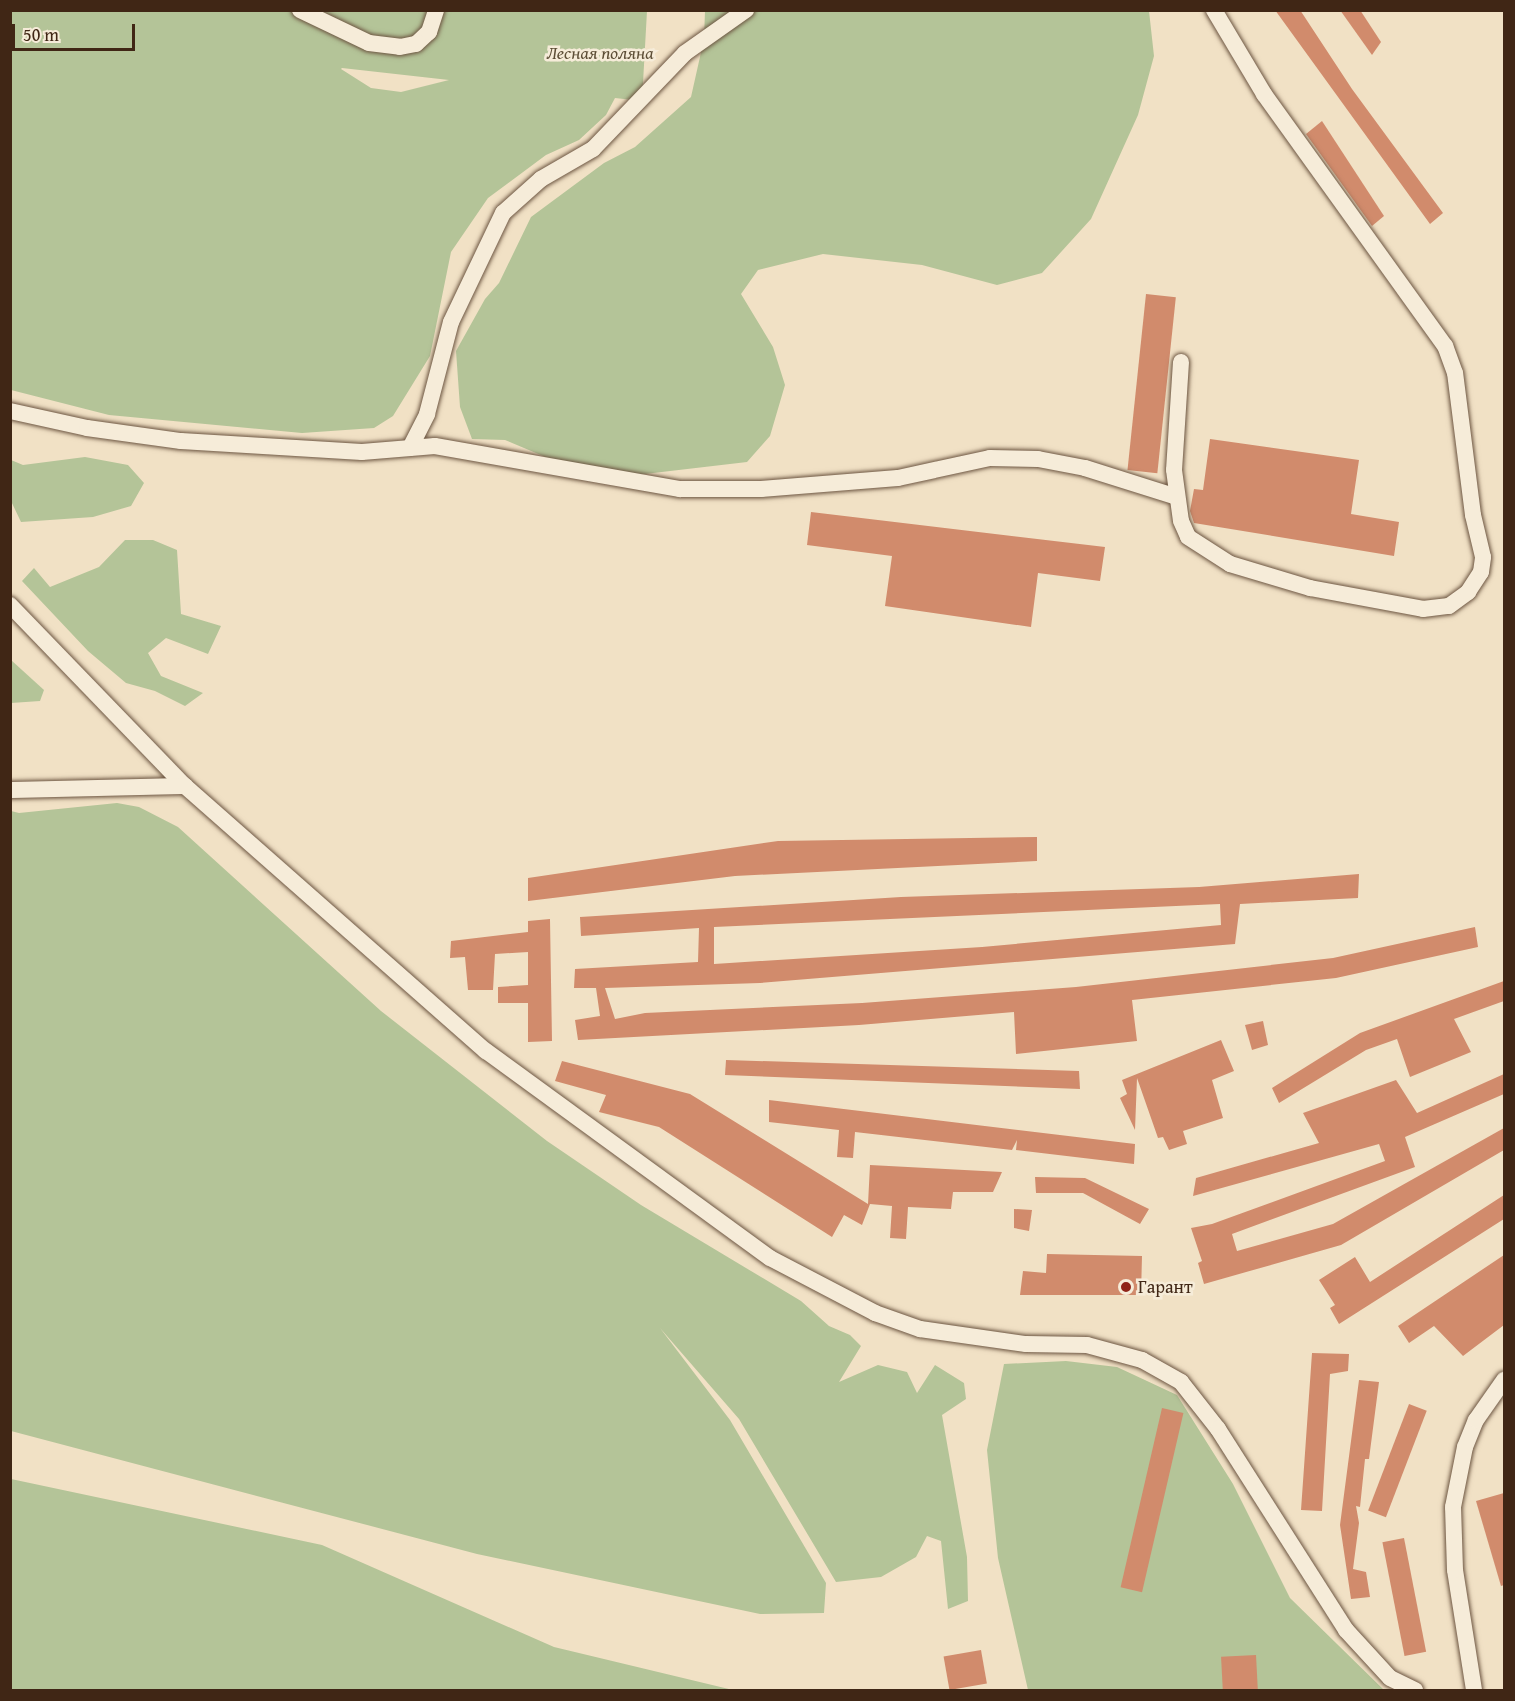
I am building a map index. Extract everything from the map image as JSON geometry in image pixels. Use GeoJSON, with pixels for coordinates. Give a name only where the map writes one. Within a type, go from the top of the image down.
{"type":"FeatureCollection","features":[{"type":"Feature","properties":{"kind":"street"},"geometry":{"type":"LineString","coordinates":[[300,10],[369,43],[400,47],[416,44],[429,32],[436,10]]}},
{"type":"Feature","properties":{"kind":"street"},"geometry":{"type":"LineString","coordinates":[[410,448],[427,414],[451,322],[503,213],[541,179],[593,149],[685,53],[746,10]]}},
{"type":"Feature","properties":{"kind":"street"},"geometry":{"type":"LineString","coordinates":[[1181,362],[1174,470],[1177,497],[1188,537],[1230,564],[1310,588],[1423,609],[1449,606],[1468,592],[1481,572],[1483,557],[1473,515],[1455,374],[1445,346],[1264,94],[1214,10]]}},
{"type":"Feature","properties":{"kind":"street"},"geometry":{"type":"LineString","coordinates":[[10,411],[87,428],[182,441],[362,452],[435,446],[680,489],[761,489],[886,479],[990,458],[1038,459],[1085,468],[1177,497]]}},
{"type":"Feature","properties":{"kind":"street"},"geometry":{"type":"LineString","coordinates":[[10,605],[185,786],[486,1051],[770,1258],[875,1313],[920,1329],[1026,1344],[1087,1345],[1142,1360],[1181,1382],[1218,1430],[1346,1630],[1390,1678],[1414,1690]]}},
{"type":"Feature","properties":{"kind":"street"},"geometry":{"type":"LineString","coordinates":[[10,790],[185,786]]}},
{"type":"Feature","properties":{"kind":"street"},"geometry":{"type":"LineString","coordinates":[[1474,1690],[1455,1570],[1453,1508],[1464,1447],[1476,1420],[1504,1380]]}},
{"type":"Feature","properties":{"kind":"green space","name":"Лесная поляна"},"geometry":{"type":"Polygon","coordinates":[[[11,11],[647,11],[642,101],[615,98],[606,115],[579,140],[546,155],[488,198],[451,252],[430,356],[393,416],[374,428],[302,433],[109,415],[11,390],[11,11]],[[342,68],[371,88],[401,92],[449,80],[342,68]]]}},
{"type":"Feature","properties":{"kind":"green space"},"geometry":{"type":"Polygon","coordinates":[[[705,11],[1149,11],[1154,56],[1138,115],[1091,219],[1042,273],[997,285],[922,265],[823,254],[758,270],[741,294],[773,347],[785,385],[770,436],[747,462],[619,477],[574,469],[505,440],[472,439],[460,407],[456,351],[485,299],[499,283],[531,217],[604,163],[635,147],[691,97],[704,39],[705,11]]]}},
{"type":"Feature","properties":{"kind":"green space"},"geometry":{"type":"Polygon","coordinates":[[[85,457],[128,465],[144,483],[131,506],[93,517],[21,522],[11,501],[11,460],[23,465],[85,457]]]}},
{"type":"Feature","properties":{"kind":"green space"},"geometry":{"type":"Polygon","coordinates":[[[125,540],[153,540],[177,550],[181,614],[221,626],[208,654],[166,638],[148,653],[161,676],[203,693],[185,706],[155,691],[126,683],[88,651],[22,581],[34,568],[50,587],[99,567],[125,540]]]}},
{"type":"Feature","properties":{"kind":"green space"},"geometry":{"type":"Polygon","coordinates":[[[11,660],[44,690],[40,701],[11,703],[11,660]]]}},
{"type":"Feature","properties":{"kind":"green space"},"geometry":{"type":"Polygon","coordinates":[[[117,803],[139,807],[178,827],[381,1011],[547,1141],[641,1205],[801,1301],[829,1326],[850,1335],[861,1346],[839,1382],[878,1365],[907,1372],[917,1393],[935,1365],[964,1383],[966,1399],[942,1415],[967,1557],[968,1601],[948,1609],[941,1541],[927,1536],[916,1557],[881,1577],[836,1582],[739,1419],[660,1328],[730,1420],[826,1583],[824,1613],[760,1614],[477,1554],[11,1431],[11,811],[19,813],[117,803]]]}},
{"type":"Feature","properties":{"kind":"green space"},"geometry":{"type":"Polygon","coordinates":[[[1066,1361],[1117,1367],[1177,1395],[1233,1484],[1290,1598],[1384,1690],[1028,1690],[998,1558],[987,1450],[1004,1364],[1066,1361]]]}},
{"type":"Feature","properties":{"kind":"green space"},"geometry":{"type":"Polygon","coordinates":[[[11,1479],[322,1545],[554,1647],[733,1690],[11,1690],[11,1479]]]}},
{"type":"Feature","properties":{"kind":"building"},"geometry":{"type":"Polygon","coordinates":[[[1275,10],[1300,10],[1352,89],[1443,213],[1430,224],[1275,10]]]}},
{"type":"Feature","properties":{"kind":"building"},"geometry":{"type":"Polygon","coordinates":[[[1340,10],[1360,10],[1381,42],[1372,55],[1340,10]]]}},
{"type":"Feature","properties":{"kind":"building"},"geometry":{"type":"Polygon","coordinates":[[[1322,121],[1384,216],[1372,226],[1306,134],[1322,121]]]}},
{"type":"Feature","properties":{"kind":"building"},"geometry":{"type":"Polygon","coordinates":[[[1146,294],[1176,297],[1157,473],[1127,470],[1146,294]]]}},
{"type":"Feature","properties":{"kind":"building"},"geometry":{"type":"Polygon","coordinates":[[[1210,439],[1359,460],[1351,514],[1399,522],[1394,556],[1194,523],[1190,511],[1194,489],[1203,490],[1210,439]]]}},
{"type":"Feature","properties":{"kind":"building"},"geometry":{"type":"Polygon","coordinates":[[[811,512],[1105,547],[1100,581],[1038,573],[1031,627],[885,606],[892,556],[807,545],[811,512]]]}},
{"type":"Feature","properties":{"kind":"building"},"geometry":{"type":"Polygon","coordinates":[[[1037,837],[1037,861],[735,876],[528,901],[528,878],[778,841],[1037,837]]]}},
{"type":"Feature","properties":{"kind":"building"},"geometry":{"type":"Polygon","coordinates":[[[1359,874],[1358,898],[1240,904],[1235,944],[760,983],[605,988],[615,1019],[645,1013],[862,1003],[1076,987],[1333,958],[1475,927],[1478,947],[1336,978],[1132,1000],[1137,1041],[1016,1054],[1014,1012],[859,1025],[578,1040],[575,1020],[600,1016],[596,988],[574,988],[575,969],[698,962],[699,928],[581,936],[580,917],[901,897],[1199,887],[1359,874]],[[1220,904],[714,927],[714,964],[982,947],[1221,925],[1220,904]]]}},
{"type":"Feature","properties":{"kind":"building"},"geometry":{"type":"Polygon","coordinates":[[[550,919],[552,1041],[528,1042],[528,1003],[498,1003],[498,987],[528,985],[528,952],[495,954],[493,990],[468,990],[465,957],[450,958],[451,941],[528,932],[528,921],[550,919]]]}},
{"type":"Feature","properties":{"kind":"building"},"geometry":{"type":"Polygon","coordinates":[[[1504,981],[1504,1001],[1454,1019],[1471,1052],[1410,1077],[1397,1039],[1366,1050],[1279,1103],[1272,1088],[1360,1033],[1504,981]]]}},
{"type":"Feature","properties":{"kind":"building"},"geometry":{"type":"Polygon","coordinates":[[[1263,1021],[1268,1045],[1252,1050],[1245,1025],[1263,1021]]]}},
{"type":"Feature","properties":{"kind":"building"},"geometry":{"type":"Polygon","coordinates":[[[1221,1040],[1234,1071],[1212,1080],[1223,1118],[1183,1131],[1187,1144],[1169,1150],[1163,1137],[1158,1138],[1137,1078],[1135,1130],[1120,1098],[1127,1094],[1122,1080],[1221,1040]]]}},
{"type":"Feature","properties":{"kind":"building"},"geometry":{"type":"Polygon","coordinates":[[[726,1060],[1079,1071],[1080,1089],[725,1075],[726,1060]]]}},
{"type":"Feature","properties":{"kind":"building"},"geometry":{"type":"Polygon","coordinates":[[[562,1061],[690,1094],[868,1204],[870,1165],[1002,1172],[993,1192],[953,1192],[951,1209],[908,1207],[906,1239],[890,1238],[892,1206],[870,1204],[862,1225],[844,1215],[832,1237],[659,1127],[599,1112],[606,1095],[555,1081],[562,1061]]]}},
{"type":"Feature","properties":{"kind":"building"},"geometry":{"type":"Polygon","coordinates":[[[1504,1074],[1504,1094],[1405,1137],[1415,1167],[1232,1234],[1237,1251],[1333,1224],[1504,1128],[1504,1150],[1341,1245],[1204,1284],[1198,1263],[1202,1261],[1191,1228],[1212,1224],[1385,1161],[1379,1144],[1193,1196],[1196,1178],[1319,1143],[1303,1113],[1396,1080],[1417,1113],[1504,1074]]]}},
{"type":"Feature","properties":{"kind":"building"},"geometry":{"type":"Polygon","coordinates":[[[769,1100],[1135,1144],[1134,1164],[1016,1150],[1017,1140],[1012,1150],[855,1132],[853,1158],[837,1157],[839,1130],[769,1122],[769,1100]]]}},
{"type":"Feature","properties":{"kind":"building"},"geometry":{"type":"Polygon","coordinates":[[[1035,1177],[1085,1178],[1149,1209],[1140,1224],[1083,1193],[1036,1193],[1035,1177]]]}},
{"type":"Feature","properties":{"kind":"building"},"geometry":{"type":"Polygon","coordinates":[[[1504,1195],[1504,1219],[1339,1324],[1330,1308],[1335,1305],[1319,1280],[1355,1257],[1370,1282],[1504,1195]]]}},
{"type":"Feature","properties":{"kind":"building"},"geometry":{"type":"Polygon","coordinates":[[[1014,1209],[1032,1210],[1029,1231],[1014,1228],[1014,1209]]]}},
{"type":"Feature","properties":{"kind":"building"},"geometry":{"type":"Polygon","coordinates":[[[1047,1254],[1142,1256],[1141,1295],[1020,1295],[1023,1271],[1046,1273],[1047,1254]]]}},
{"type":"Feature","properties":{"kind":"building"},"geometry":{"type":"Polygon","coordinates":[[[1504,1255],[1504,1325],[1463,1356],[1434,1326],[1409,1343],[1398,1326],[1504,1255]]]}},
{"type":"Feature","properties":{"kind":"building"},"geometry":{"type":"Polygon","coordinates":[[[1312,1353],[1349,1354],[1348,1371],[1330,1374],[1322,1511],[1301,1510],[1312,1353]]]}},
{"type":"Feature","properties":{"kind":"building"},"geometry":{"type":"Polygon","coordinates":[[[1359,1380],[1379,1382],[1369,1459],[1365,1459],[1360,1507],[1356,1506],[1359,1523],[1353,1569],[1366,1572],[1370,1597],[1351,1599],[1340,1525],[1359,1380]]]}},
{"type":"Feature","properties":{"kind":"building"},"geometry":{"type":"Polygon","coordinates":[[[1409,1404],[1427,1411],[1386,1517],[1368,1510],[1409,1404]]]}},
{"type":"Feature","properties":{"kind":"building"},"geometry":{"type":"Polygon","coordinates":[[[1162,1408],[1183,1413],[1142,1592],[1121,1587],[1162,1408]]]}},
{"type":"Feature","properties":{"kind":"building"},"geometry":{"type":"Polygon","coordinates":[[[1504,1493],[1504,1585],[1501,1586],[1476,1501],[1504,1493]]]}},
{"type":"Feature","properties":{"kind":"building"},"geometry":{"type":"Polygon","coordinates":[[[1404,1538],[1426,1652],[1405,1656],[1382,1542],[1404,1538]]]}},
{"type":"Feature","properties":{"kind":"building"},"geometry":{"type":"Polygon","coordinates":[[[981,1650],[987,1683],[949,1690],[944,1657],[981,1650]]]}},
{"type":"Feature","properties":{"kind":"building"},"geometry":{"type":"Polygon","coordinates":[[[1256,1655],[1258,1690],[1223,1690],[1221,1657],[1256,1655]]]}},
{"type":"Feature","properties":{"kind":"place","name":"Гарант"},"geometry":{"type":"Point","coordinates":[1126,1287]}}]}
